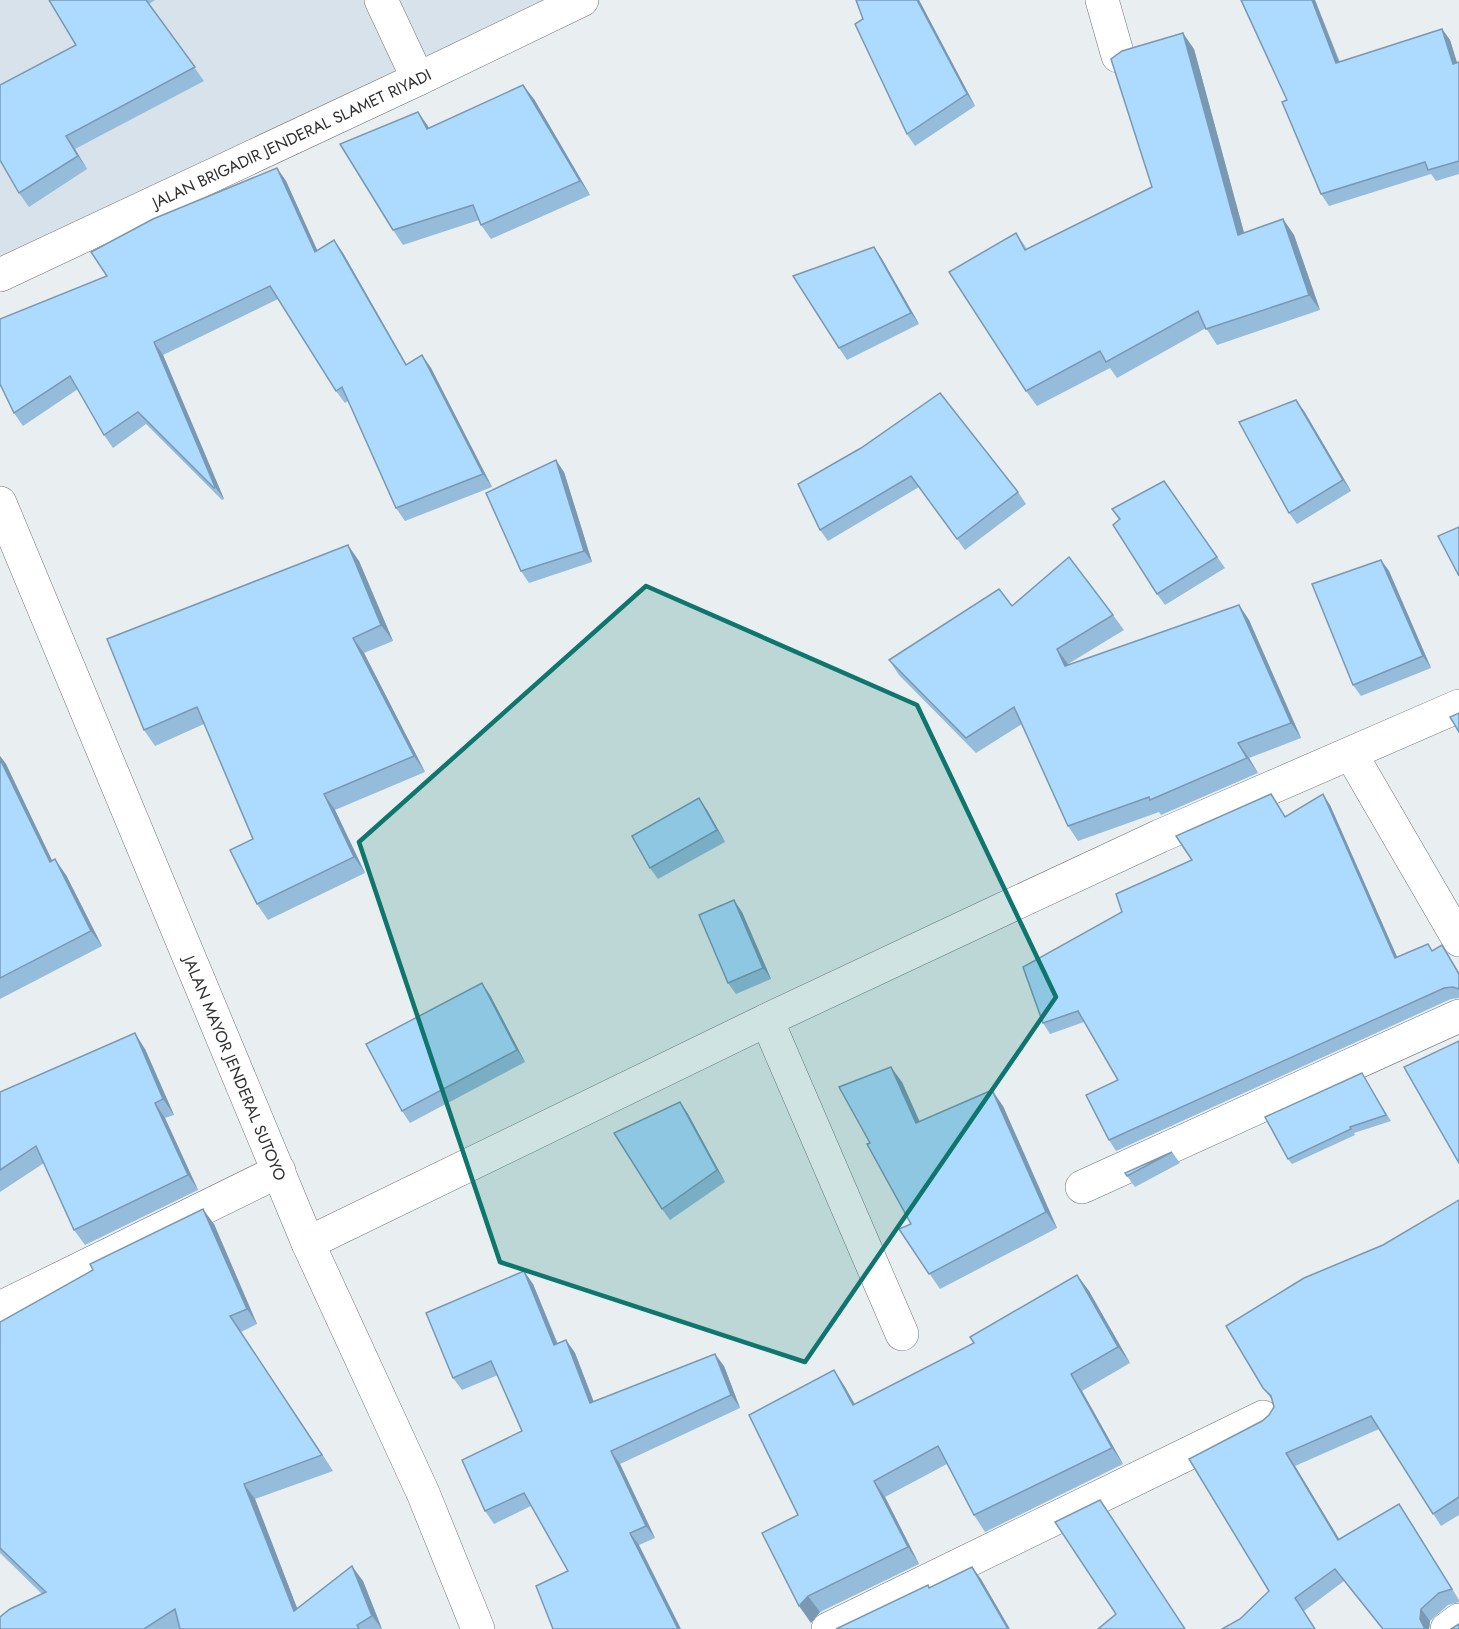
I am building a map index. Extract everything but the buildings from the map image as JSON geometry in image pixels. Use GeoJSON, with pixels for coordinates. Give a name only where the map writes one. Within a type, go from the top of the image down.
{"type":"FeatureCollection","features":[{"type":"Feature","properties":{"kind":"street"},"geometry":{"type":"LineString","coordinates":[[381,0],[418,79]]}},
{"type":"Feature","properties":{"kind":"street","name":"JALAN BRIGADIR JENDERAL SLAMET RIYADI"},"geometry":{"type":"LineString","coordinates":[[0,275],[582,0]]}},
{"type":"Feature","properties":{"kind":"street"},"geometry":{"type":"LineString","coordinates":[[1102,0],[1118,56]]}},
{"type":"Feature","properties":{"kind":"street","name":"JALAN MAYOR JENDERAL SUTOYO"},"geometry":{"type":"LineString","coordinates":[[0,503],[10,553],[279,1171],[308,1243],[423,1493],[478,1629]]}},
{"type":"Feature","properties":{"kind":"street"},"geometry":{"type":"LineString","coordinates":[[308,1243],[767,1020],[1160,837],[1459,706]]}},
{"type":"Feature","properties":{"kind":"street"},"geometry":{"type":"LineString","coordinates":[[1351,754],[1459,940]]}},
{"type":"Feature","properties":{"kind":"street"},"geometry":{"type":"LineString","coordinates":[[1082,1187],[1459,1016]]}},
{"type":"Feature","properties":{"kind":"street"},"geometry":{"type":"LineString","coordinates":[[767,1020],[902,1334]]}},
{"type":"Feature","properties":{"kind":"street"},"geometry":{"type":"LineString","coordinates":[[0,1308],[279,1171]]}},
{"type":"Feature","properties":{"kind":"street"},"geometry":{"type":"LineString","coordinates":[[828,1629],[1263,1417]]}},
{"type":"Feature","properties":{"kind":"highlighted area"},"geometry":{"type":"Polygon","coordinates":[[[646,586],[917,705],[1056,997],[805,1362],[500,1262],[359,842],[646,586]]]}},
{"type":"Feature","properties":{"kind":"shaded area"},"geometry":{"type":"Polygon","coordinates":[[[0,0],[567,0],[0,269],[0,0]]]}}]}
